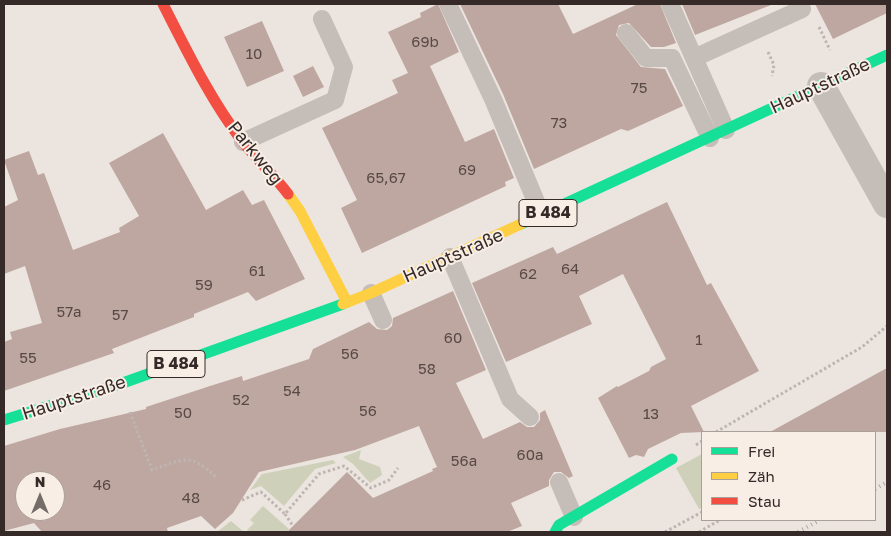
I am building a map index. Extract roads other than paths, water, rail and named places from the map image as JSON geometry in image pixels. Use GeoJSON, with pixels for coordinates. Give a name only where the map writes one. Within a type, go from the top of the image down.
{"type":"FeatureCollection","features":[{"type":"Feature","properties":{"kind":"main road","name":"Parkweg"},"geometry":{"type":"LineString","coordinates":[[163,4],[208,92],[243,142],[276,177],[300,211],[347,302]]}},
{"type":"Feature","properties":{"kind":"main road","name":"Hauptstraße"},"geometry":{"type":"LineString","coordinates":[[4,420],[120,384],[371,293],[542,216],[887,55]]}},
{"type":"Feature","properties":{"kind":"main road"},"geometry":{"type":"LineString","coordinates":[[555,532],[559,525],[672,459]]}},
{"type":"Feature","properties":{"kind":"street"},"geometry":{"type":"LineString","coordinates":[[832,81],[887,204]]}},
{"type":"Feature","properties":{"kind":"lane"},"geometry":{"type":"LineString","coordinates":[[448,4],[493,99],[542,216]]}},
{"type":"Feature","properties":{"kind":"lane"},"geometry":{"type":"LineString","coordinates":[[670,4],[726,130]]}},
{"type":"Feature","properties":{"kind":"lane"},"geometry":{"type":"LineString","coordinates":[[694,58],[802,9]]}},
{"type":"Feature","properties":{"kind":"lane"},"geometry":{"type":"LineString","coordinates":[[243,142],[336,100],[344,67],[322,19]]}},
{"type":"Feature","properties":{"kind":"lane"},"geometry":{"type":"LineString","coordinates":[[626,33],[646,58],[672,58],[710,138]]}},
{"type":"Feature","properties":{"kind":"lane"},"geometry":{"type":"LineString","coordinates":[[450,257],[510,399],[530,417]]}},
{"type":"Feature","properties":{"kind":"lane"},"geometry":{"type":"LineString","coordinates":[[371,293],[383,320]]}},
{"type":"Feature","properties":{"kind":"lane"},"geometry":{"type":"LineString","coordinates":[[559,482],[574,516]]}},
{"type":"Feature","properties":{"kind":"railway"},"geometry":{"type":"LineString","coordinates":[[876,488],[887,482]]}},
{"type":"Feature","properties":{"kind":"railway"},"geometry":{"type":"LineString","coordinates":[[798,532],[818,521]]}}]}
